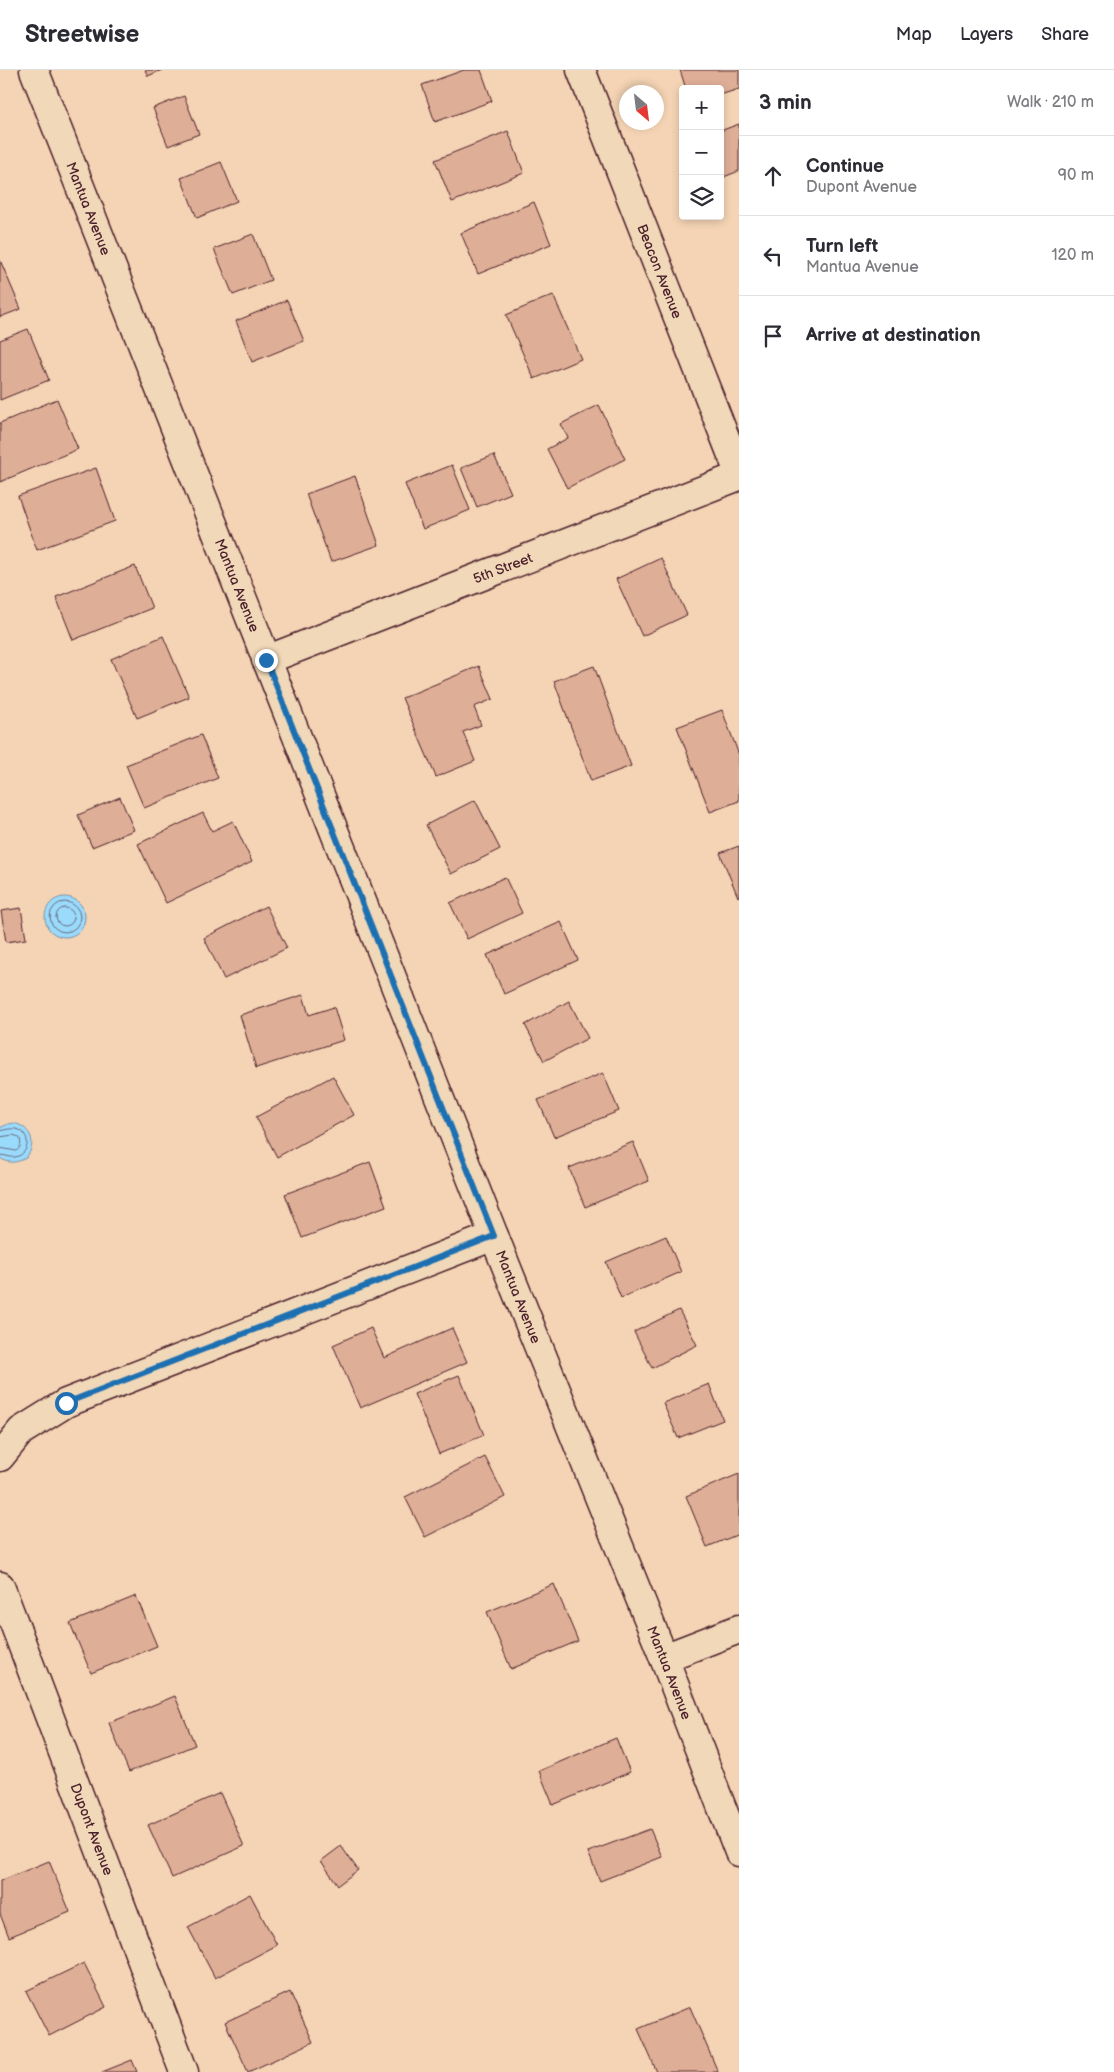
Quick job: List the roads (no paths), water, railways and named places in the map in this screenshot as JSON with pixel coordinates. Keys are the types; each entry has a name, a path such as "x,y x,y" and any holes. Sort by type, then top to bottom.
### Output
{"street":[{"name":"Mantua Avenue","path":"34,70 494,1236 664,1658 739,1852"},
{"name":"Beacon Avenue","path":"581,70 739,475"},
{"name":"5th Street","path":"266,660 739,475"},
{"path":"0,1457 21,1431 66,1403 494,1236"},
{"name":"Dupont Avenue","path":"0,1586 184,2072"},
{"path":"664,1658 739,1629"}],"water":[{"path":"65,897 76,900 82,906 85,917 82,928 76,934 65,937 54,934 48,928 45,917 48,906 54,900"},
{"path":"14,1123 20,1125 29,1133 32,1142 26,1158 10,1162 0,1158 0,1128"}]}
